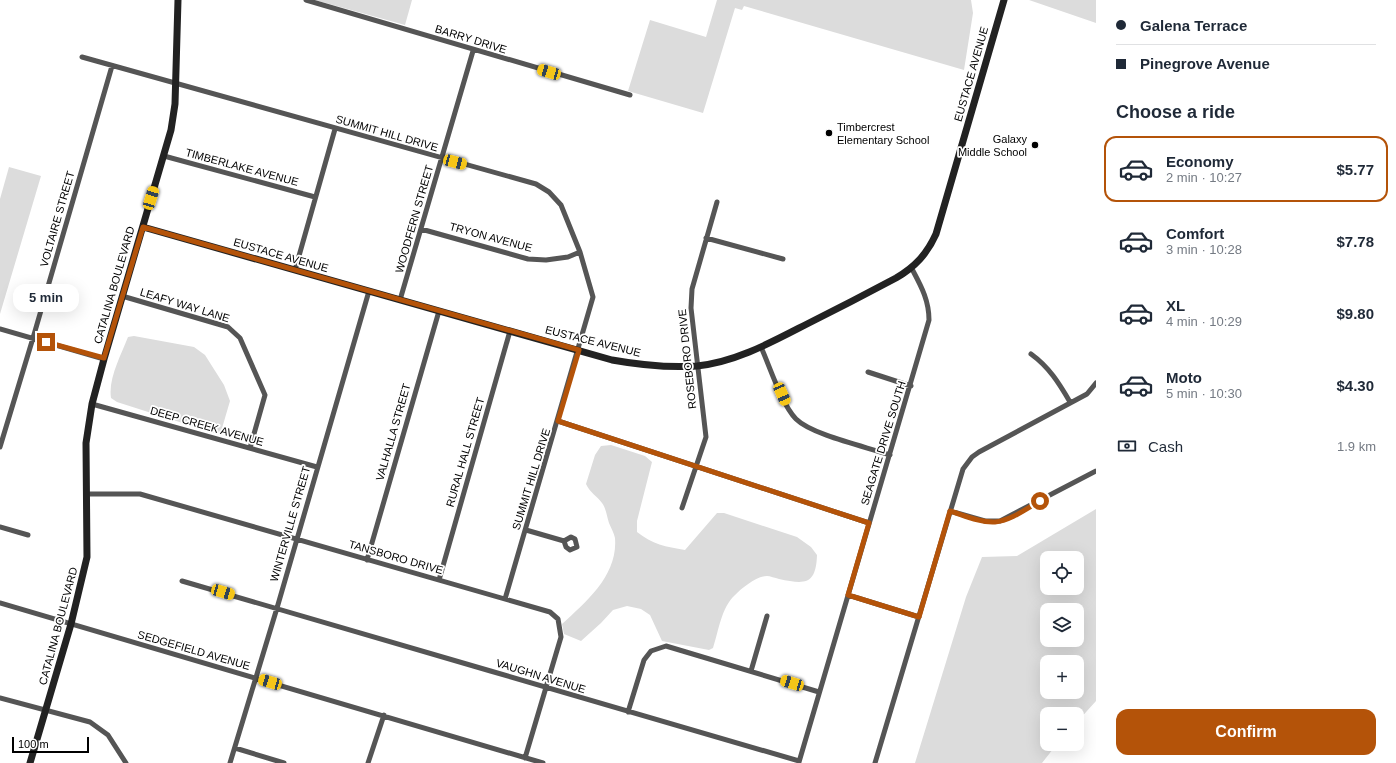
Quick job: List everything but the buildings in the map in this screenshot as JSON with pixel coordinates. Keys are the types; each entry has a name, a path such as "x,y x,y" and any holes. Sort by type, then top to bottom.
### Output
{"street":[{"name":"CATALINA BOULEVARD","path":"30,763 71,624 87,557 86,443 92,404 122,296 164,156 174,110 178,0"},
{"name":"BARRY DRIVE","path":"306,0 401,27 473,51 630,95"},
{"name":"EUSTACE AVENUE","path":"143,227 612,360 642,365 697,366 728,360 761,348 912,269 922,258 936,234 1004,0"},
{"name":"WOODFERN STREET","path":"400,300 473,51"},
{"name":"SUMMIT HILL DRIVE","path":"82,57 442,159 536,184 549,192 561,205 580,252 592,287 593,297 579,350 505,599"},
{"name":"VOLTAIRE STREET","path":"0,447 112,66"},
{"path":"295,270 335,129"},
{"name":"TIMBERLAKE AVENUE","path":"164,156 315,197"},
{"name":"ROSEBORO DRIVE","path":"682,508 706,437 691,308 692,289 717,202"},
{"name":"TRYON AVENUE","path":"421,229 528,259 546,260 568,257 580,252"},
{"path":"706,238 783,259"},
{"name":"SEAGATE DRIVE SOUTH","path":"799,762 930,320 927,300 912,269"},
{"name":"WINTERVILLE STREET","path":"230,763 277,608 296,538 369,291"},
{"name":"LEAFY WAY LANE","path":"122,296 228,327 240,338 265,395 250,448"},
{"name":"VALHALLA STREET","path":"367,560 440,311"},
{"path":"0,329 104,358"},
{"name":"RURAL HALL STREET","path":"439,580 510,331"},
{"path":"761,348 788,408 796,419 804,425 817,431 890,455"},
{"path":"1031,354 1050,370 1070,402"},
{"path":"868,372 910,386"},
{"path":"875,763 962,472 972,456 1087,394 1096,383"},
{"name":"DEEP CREEK AVENUE","path":"92,404 317,467"},
{"path":"558,421 869,523"},
{"path":"950,511 985,522 1000,521 1096,471"},
{"name":"TANSBORO DRIVE","path":"86,494 140,494 550,612 558,619 562,637 525,758"},
{"path":"0,528 28,535"},
{"path":"526,530 564,541"},
{"name":"VAUGHN AVENUE","path":"182,581 799,762"},
{"path":"848,595 919,617"},
{"name":"SEDGEFIELD AVENUE","path":"0,603 543,763"},
{"path":"751,671 767,616"},
{"path":"628,712 644,660 651,651 666,646 819,692"},
{"path":"0,698 46,709 90,722 108,735 126,763"},
{"path":"368,763 384,715"},
{"path":"235,748 284,763"}],"shaded area":[{"path":"315,0 412,0 405,25"},
{"path":"717,0 971,0 973,13 964,70 744,6 742,10 735,8 703,113 628,91 650,20 706,37"},
{"path":"1029,0 1096,0 1096,23"},
{"path":"9,167 41,176 0,314 0,199"},
{"path":"134,336 194,347 205,355 224,385 230,401 220,435 117,402 111,398 111,383 113,375 128,337"},
{"path":"611,445 645,456 652,462 637,521 637,532 643,536 672,548 685,550 717,513 724,513 797,537 811,547 817,555 814,573 811,578 802,582 767,576 754,580 735,595 726,606 713,648 709,650 662,641 650,615 641,609 627,606 613,610 581,641 564,634 562,624 591,596 599,586 612,564 615,551 615,538 603,505 589,490 586,484 595,455 601,446"},
{"path":"1096,509 1096,701 1084,714 1084,707 1040,707 1040,751 1051,751 1042,763 915,763 966,597 982,557 1017,556"}],"place":[{"name":"Timbercrest Elementary School","path":"829,133"},
{"name":"Galaxy Middle School","path":"1035,145"}],"route":[{"path":"46,342 104,358 143,227 579,350 558,421 869,523 848,595 919,617 950,511 985,522 995,522 1005,520 1040,501"}]}
